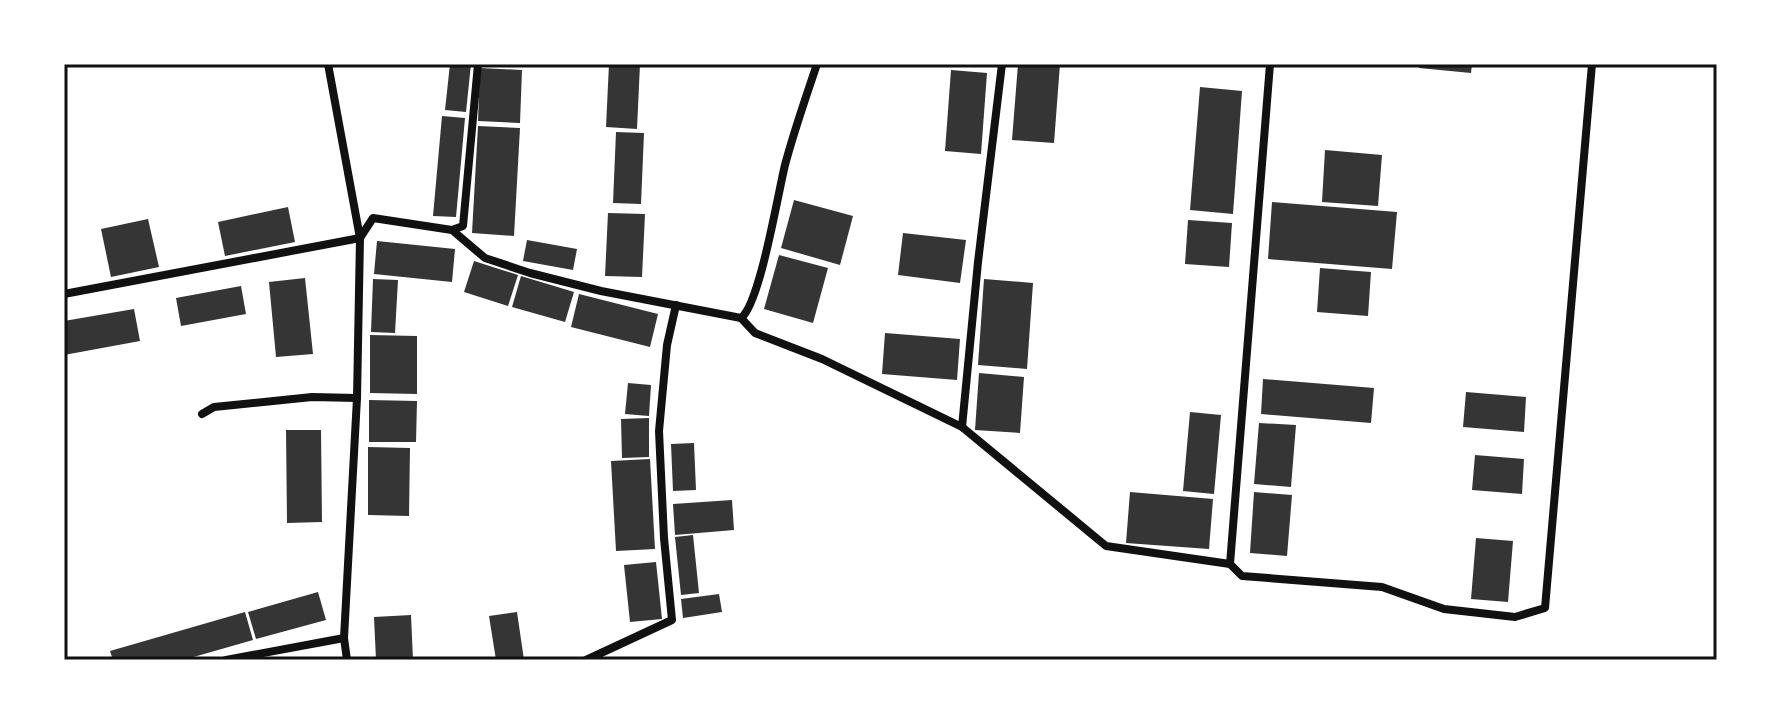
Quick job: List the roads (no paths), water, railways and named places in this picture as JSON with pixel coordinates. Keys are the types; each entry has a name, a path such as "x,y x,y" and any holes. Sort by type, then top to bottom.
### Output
{"street":[{"path":"328,64 360,238 357,398 344,638 347,660"},
{"path":"64,294 360,238 373,218 452,230 463,226 478,64"},
{"path":"741,318 747,313 762,267 786,163 817,64"},
{"path":"962,427 1002,64"},
{"path":"1230,564 1270,64"},
{"path":"452,230 485,258 530,273 601,291 741,318 755,333 822,359 962,427 1106,546 1230,564 1242,576 1382,587 1444,609 1515,617 1545,608 1592,64"},
{"path":"586,660 672,620 659,431 667,345 676,305"},
{"path":"202,414 214,407 312,397 357,398"},
{"path":"226,660 344,638"}]}
